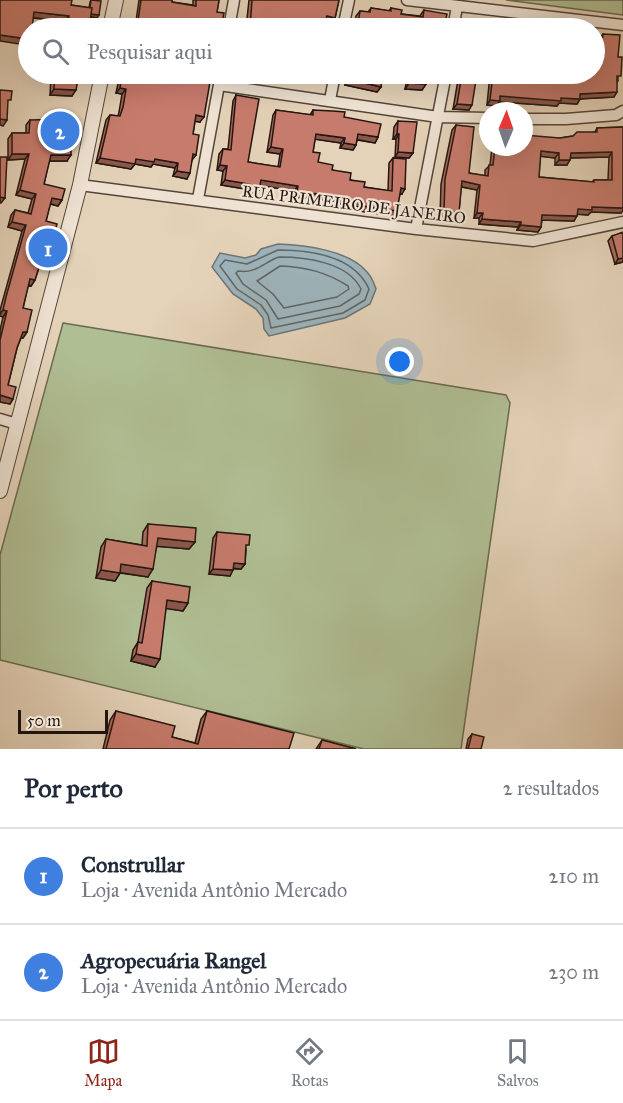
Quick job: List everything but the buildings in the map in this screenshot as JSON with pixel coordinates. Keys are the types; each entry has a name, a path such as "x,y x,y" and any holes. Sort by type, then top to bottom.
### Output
{"street":[{"path":"112,18 116,0"},
{"path":"231,18 234,0"},
{"path":"345,18 349,0"},
{"path":"407,0 558,18"},
{"path":"455,18 457,7"},
{"path":"605,23 623,25"},
{"path":"0,491 80,185 100,84"},
{"path":"330,100 333,84"},
{"path":"416,229 444,84"},
{"path":"198,199 219,85 438,117 479,118"},
{"path":"533,118 566,120 616,116 623,111"},
{"name":"RUA PRIMEIRO DE JANEIRO","path":"80,185 416,229 533,240 623,222"},
{"path":"0,419 17,424"}],"green space":[{"path":"506,0 623,0 623,15"},
{"path":"63,323 506,395 510,403 461,749 364,749 0,660 0,555"}],"water":[{"path":"278,244 326,250 349,258 370,276 373,282 376,289 370,304 345,318 269,336 264,329 263,318 256,309 233,294 212,267 220,253 245,258 256,255 261,249"}],"place":[{"name":"Agropecuária Rangel","path":"60,131"},
{"name":"Construllar","path":"48,248"}]}
